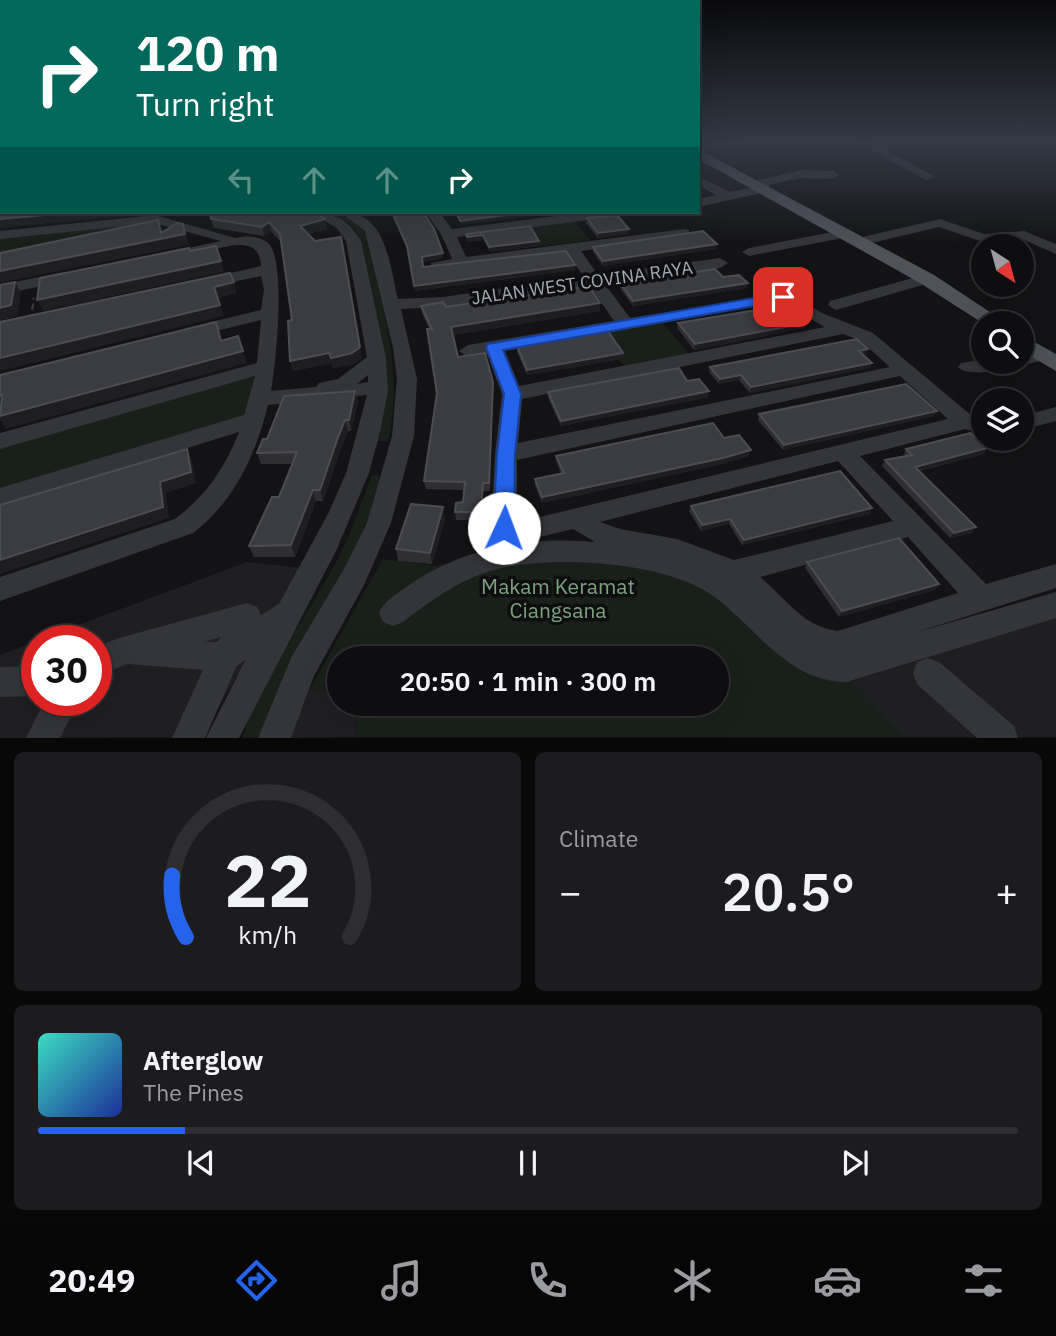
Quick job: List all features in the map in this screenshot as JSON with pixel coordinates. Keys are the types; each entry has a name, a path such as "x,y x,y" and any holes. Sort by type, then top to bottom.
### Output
{"main road":[{"path":"741,176 926,279 977,311"}],"street":[{"path":"700,203 729,197 791,176"},
{"path":"700,181 729,197"},
{"path":"222,737 240,698 325,550 361,466 378,387 377,358 352,235 344,224 321,214"},
{"path":"274,737 302,668 354,577 379,523 403,436 407,379 393,309 372,229 350,214"},
{"path":"433,214 448,234 461,263"},
{"path":"448,234 603,214"},
{"path":"620,214 642,238"},
{"path":"0,235 155,219 168,225 228,238 229,244"},
{"path":"749,252 940,223 983,238 1024,235 1056,250"},
{"path":"78,242 168,225"},
{"path":"430,267 684,233"},
{"path":"0,589 195,520 204,514 235,466 257,409 265,368 270,290 268,253 262,245 247,240 177,254"},
{"path":"571,248 625,324"},
{"name":"JALAN WEST COVINA RAYA","path":"393,309 434,308 443,302 720,263"},
{"path":"0,290 87,273"},
{"path":"836,305 926,279"},
{"path":"190,286 270,290"},
{"path":"175,337 270,290"},
{"path":"468,351 783,297 816,317 867,337 971,422"},
{"path":"512,394 848,328"},
{"path":"494,347 512,394 506,454 504,528 527,530 844,452 971,425"},
{"path":"0,498 257,409 344,384 377,358"},
{"path":"0,441 265,368"},
{"path":"506,454 906,369"},
{"path":"305,394 338,394 378,387"},
{"path":"1034,420 1056,414"},
{"path":"844,452 981,598"},
{"path":"361,466 395,467"},
{"path":"578,517 589,528 601,533 668,548 734,572 806,638 822,645 838,645 1056,576"},
{"path":"734,572 912,526"},
{"path":"393,613 417,593 459,569 497,558 565,548 690,570 724,589 800,652 823,666 846,667 1056,605"},
{"path":"112,657 225,657 292,610"},
{"path":"112,656 247,616 188,737"},
{"path":"928,673 1002,737"},
{"path":"0,682 21,681"},
{"path":"42,737 54,716"}],"path":[{"path":"31,321 35,283"}],"shaded area":[{"path":"247,562 303,568 218,708 206,737 0,738 0,655 21,647 21,716 112,716 112,625 78,625"},
{"path":"1056,617 1056,737 903,737 849,682"},
{"path":"310,689 327,691 327,716 354,716 356,737 289,738"}],"green space":[{"path":"329,214 339,214 354,220 363,229 369,244 392,358 393,400 388,441 377,441 378,321 358,233 348,223"},
{"path":"573,219 590,240 538,247 524,225"},
{"path":"140,220 155,223 0,255 0,237"},
{"path":"661,321 690,355 625,368 601,331"},
{"path":"246,376 258,379 249,414 0,489 0,447"},
{"path":"377,474 380,477 368,527 259,737 242,738 261,691 337,561 372,476"},
{"name":"Makam Keramat Ciangsana","path":"551,539 642,546 830,659 903,737 356,737 354,716 729,716 729,646 334,646 383,559 437,566"},
{"name":"Makam Keramat Ciangsana","path":"327,659 327,691 310,689"}],"building":[{"path":"0,214 56,214 0,219"},
{"path":"210,214 318,214 325,219 300,226 315,241 341,237 360,347 352,353 331,358 329,353 290,361 288,321 292,320 280,234 269,222 262,227 211,219"},
{"path":"393,214 424,214 434,229 443,253 422,257 423,267 566,251 575,265 414,286 407,246"},
{"path":"457,214 514,214 460,221"},
{"path":"617,215 629,229 598,233 587,218"},
{"path":"158,220 161,233 177,223 183,224 185,234 0,271 0,253"},
{"path":"530,226 539,241 489,247 483,235 467,237 466,234"},
{"path":"703,231 717,244 603,261 593,247"},
{"path":"216,246 221,261 37,300 40,278 189,248 190,251"},
{"path":"715,269 723,277 739,275 748,283 633,301 620,283"},
{"path":"230,273 234,282 214,287 220,305 0,358 0,322"},
{"path":"15,282 11,305 0,308 0,285"},
{"path":"589,286 600,303 451,327 458,357 485,353 493,382 489,483 483,483 481,512 455,512 456,503 463,502 465,482 424,481 437,393 427,329 432,329 421,306 443,302 446,307"},
{"path":"787,305 807,323 695,344 678,323"},
{"path":"216,322 221,341 238,336 243,351 0,416 0,375"},
{"path":"608,331 623,353 527,370 517,346"},
{"path":"857,339 868,349 859,351 872,363 751,387 741,375 720,379 710,367"},
{"path":"679,368 687,381 699,379 709,391 561,421 548,392"},
{"path":"906,384 937,411 784,445 759,414"},
{"path":"355,391 349,420 345,420 320,490 313,490 291,545 249,546 272,497 279,497 297,452 257,453 263,439 267,439 284,396"},
{"path":"713,423 724,438 739,435 751,450 542,497 535,479 564,473 556,456"},
{"path":"971,434 971,451 976,451 915,467 976,527 954,533 885,460 912,455 906,449"},
{"path":"187,449 191,472 160,482 163,507 0,560 0,505"},
{"path":"840,471 872,508 744,540 730,519 702,525 691,506"},
{"path":"411,504 443,507 430,553 396,549"},
{"path":"899,538 939,584 842,611 807,562"}],"route":[{"path":"504,528 506,454 512,394 494,347 783,297"}]}
